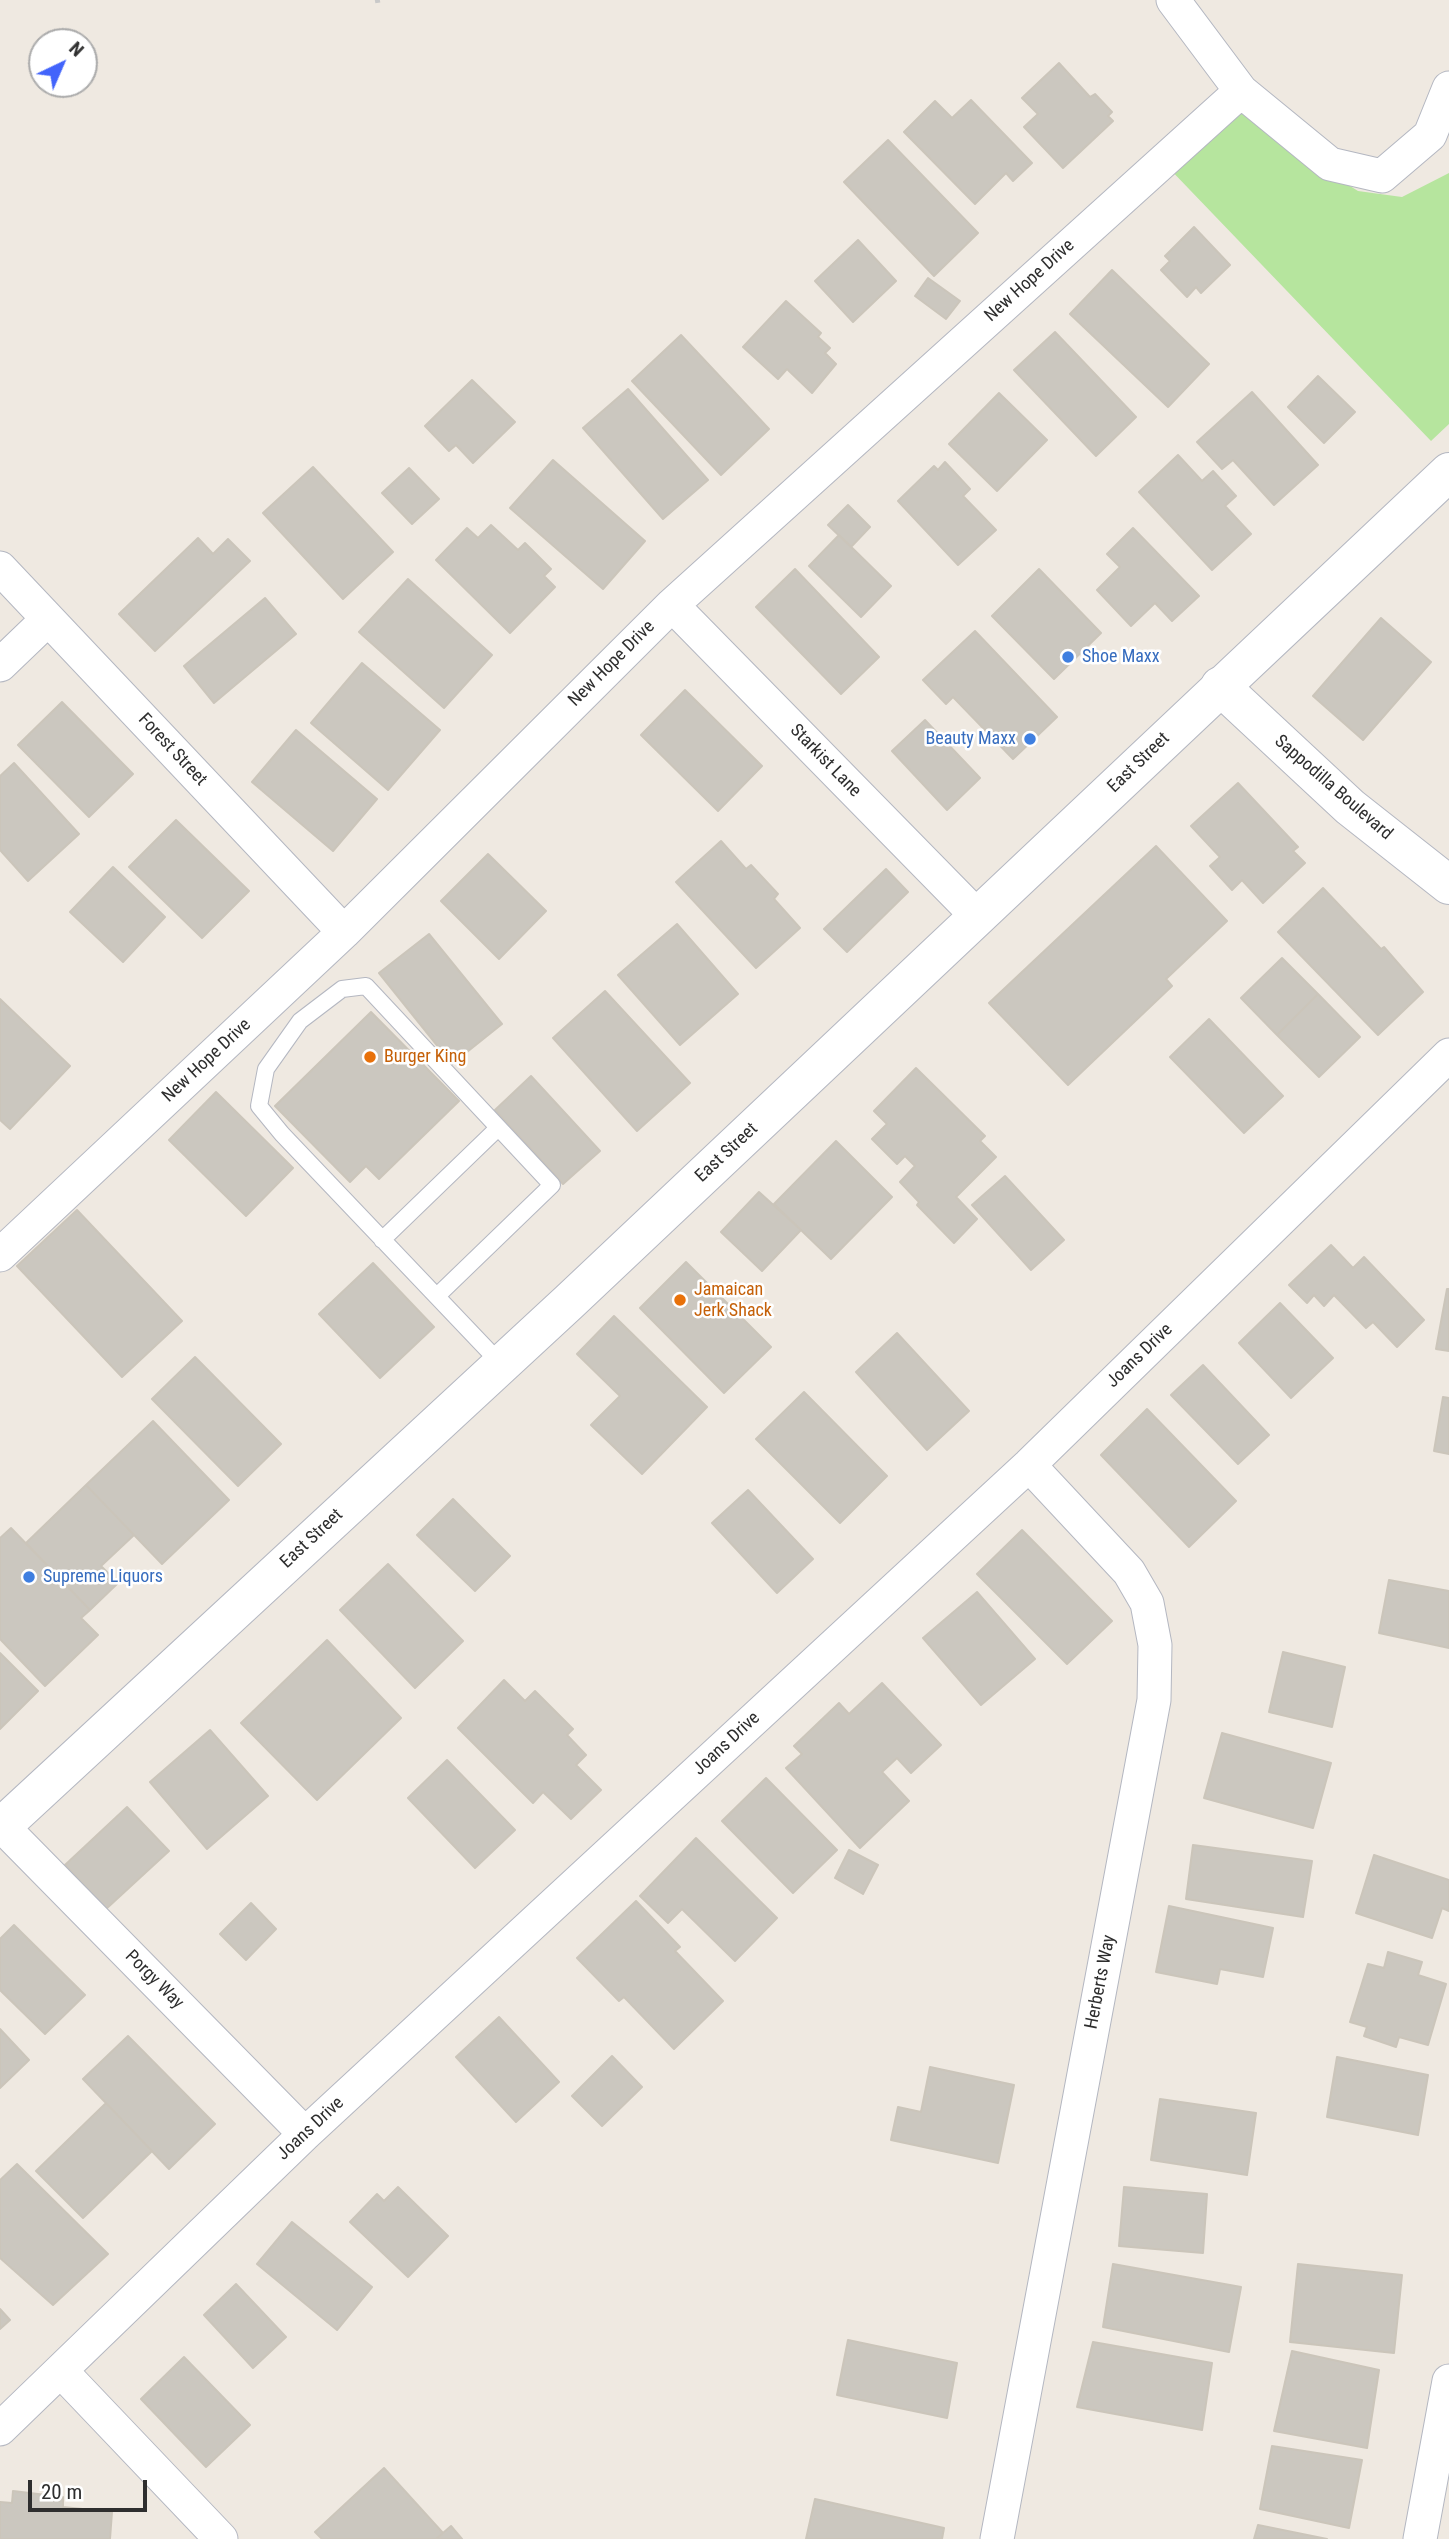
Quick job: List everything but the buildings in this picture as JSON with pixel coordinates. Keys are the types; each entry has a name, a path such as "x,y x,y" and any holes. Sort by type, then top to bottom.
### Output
{"main road":[{"name":"East Street","path":"1,1827 502,1364 1449,472"},
{"name":"Sappodilla Boulevard","path":"1220,686 1350,807 1449,885"}],"street":[{"path":"1173,0 1241,91 1330,164 1382,176 1430,135 1449,88"},
{"name":"New Hope Drive","path":"0,1255 344,932 672,605 1241,91"},
{"name":"Forest Street","path":"0,568 344,932"},
{"name":"Starkist Lane","path":"672,605 978,917"},
{"path":"0,665 48,619"},
{"name":"Joans Drive","path":"0,2429 305,2134 1028,1465 1449,1055"},
{"name":"Herberts Way","path":"996,2539 1151,1714 1154,1686 1155,1644 1147,1603 1129,1572 1028,1465"},
{"name":"Porgy Way","path":"1,1827 305,2134"},
{"path":"61,2371 221,2539"},
{"path":"1420,2539 1440,2478 1449,2381"}],"lane":[{"path":"437,1296 552,1185 366,986 342,989 300,1021 266,1069 259,1106 282,1134 502,1364"},
{"path":"382,1240 498,1128"}],"path":[{"path":"374,1 381,0"}],"green space":[{"path":"1243,109 1283,144 1358,191 1402,197 1449,173 1449,424 1431,441 1165,164"}],"place":[{"name":"Shoe Maxx","path":"1068,657"},
{"name":"Beauty Maxx","path":"1030,739"},
{"name":"Burger King","path":"370,1057"},
{"name":"Jamaican Jerk Shack","path":"680,1300"},
{"name":"Supreme Liquors","path":"29,1577"}]}
